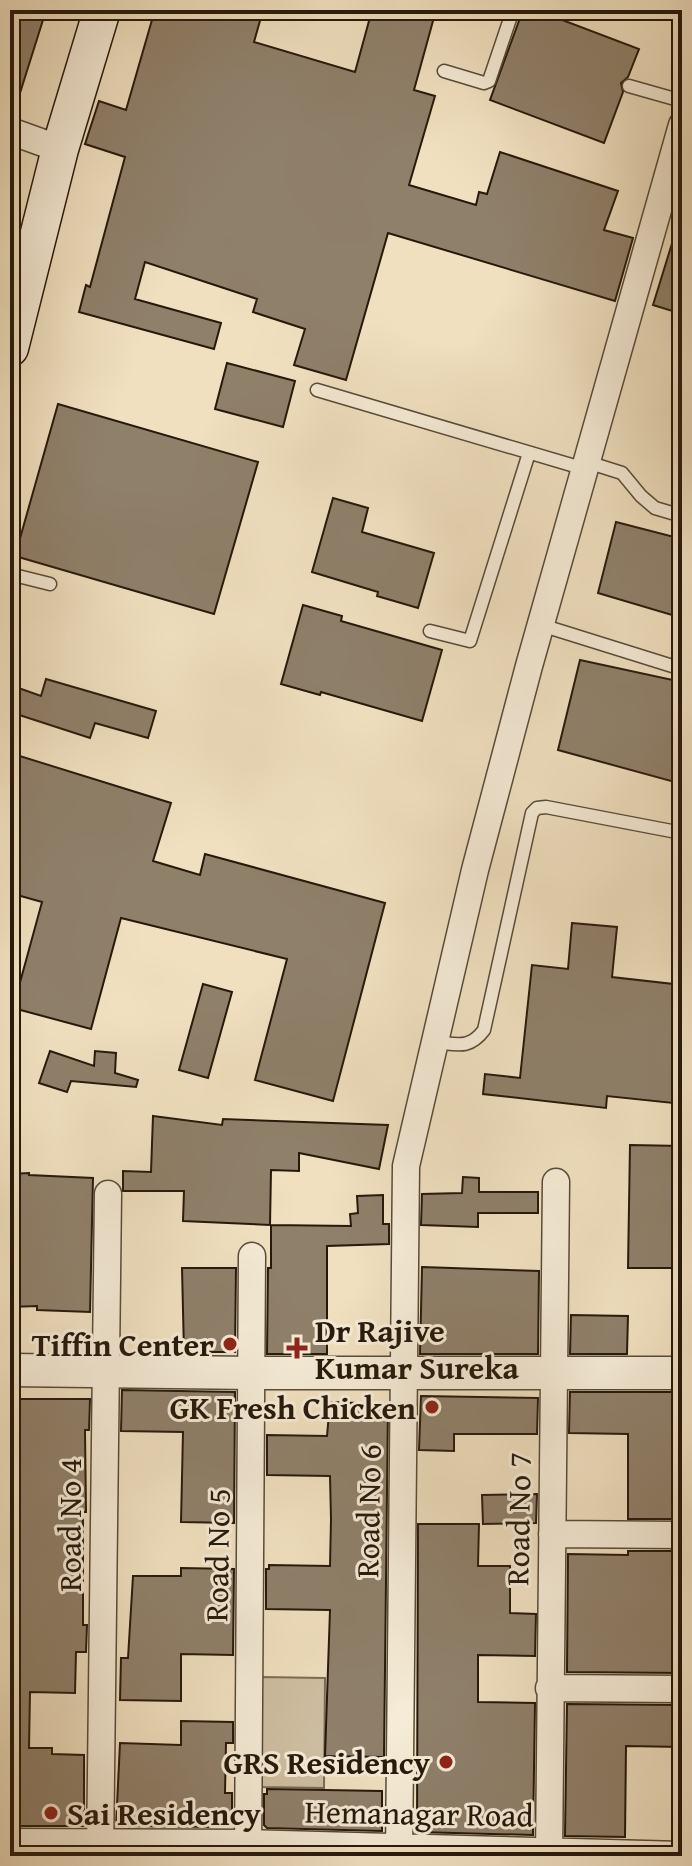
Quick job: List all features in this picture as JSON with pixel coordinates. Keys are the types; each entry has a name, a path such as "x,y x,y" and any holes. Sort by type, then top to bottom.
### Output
{"main road":[{"path":"10,348 19,292 102,10"}],"street":[{"name":"Road No 6","path":"398,1852 406,1166 475,870 586,466 676,165 682,125"},
{"path":"10,131 60,149"},
{"name":"Road No 7","path":"549,1853 556,1182"},
{"name":"Road No 4","path":"100,1849 108,1194"},
{"name":"Road No 5","path":"248,1850 252,1256"},
{"path":"10,1370 682,1373"},
{"path":"552,1534 682,1535"},
{"path":"549,1688 682,1689"},
{"name":"Hemanagar Road","path":"10,1842 100,1849 682,1855"}],"lane":[{"path":"444,71 484,83 489,81 513,10"},
{"path":"629,86 682,101"},
{"path":"317,390 529,453 622,473 655,508 682,516"},
{"path":"430,631 470,641 529,453"},
{"path":"10,574 50,584"},
{"path":"541,625 682,669"},
{"path":"435,1042 463,1045 475,1042 484,1030 532,813 537,808 546,807 682,833"}],"shaded area":[{"path":"261,1677 325,1678 324,1788 260,1787"}],"building":[{"path":"10,10 43,20 14,112 10,111"},
{"path":"171,10 263,10 254,42 355,72 372,10 436,10 414,90 435,96 409,185 476,205 479,192 487,194 500,152 618,191 604,230 633,238 615,301 388,233 346,380 294,365 305,329 253,312 257,299 145,262 135,299 221,323 214,349 79,312 86,285 90,287 125,157 85,144 99,101 126,110 154,13 170,17"},
{"path":"523,10 536,10 639,49 628,77 621,83 623,92 604,143 490,100"},
{"path":"678,224 682,224 682,314 653,305"},
{"path":"227,363 295,381 283,427 215,409"},
{"path":"58,404 258,462 214,614 15,556"},
{"path":"333,498 368,508 362,532 434,553 418,608 312,572"},
{"path":"616,522 682,539 682,618 598,593"},
{"path":"303,605 342,616 341,621 442,650 422,721 321,692 320,695 281,684"},
{"path":"580,660 682,682 682,784 558,750"},
{"path":"46,679 156,711 148,738 95,723 90,738 10,712 10,685 41,696"},
{"path":"10,753 171,803 153,861 200,875 205,854 385,903 333,1101 255,1080 287,959 121,918 91,1029 13,1008 42,902 10,893"},
{"path":"572,923 617,927 612,977 682,985 673,1103 607,1096 606,1108 483,1094 485,1074 520,1078 532,965 568,969"},
{"path":"203,984 232,992 208,1078 179,1070"},
{"path":"50,1051 94,1066 95,1051 116,1053 115,1073 138,1080 136,1087 71,1081 67,1092 39,1083"},
{"path":"153,1116 222,1125 223,1119 388,1125 379,1169 299,1153 299,1171 271,1170 270,1225 183,1221 184,1191 123,1191 123,1171 151,1172"},
{"path":"630,1145 682,1146 682,1268 628,1268"},
{"path":"10,1174 93,1178 90,1312 37,1310 37,1306 10,1307"},
{"path":"463,1177 479,1178 479,1192 538,1192 538,1213 478,1213 478,1227 421,1225 422,1194 462,1193"},
{"path":"383,1195 383,1224 389,1224 389,1244 327,1246 327,1354 267,1354 271,1225 351,1226 350,1214 358,1213 357,1196"},
{"path":"422,1267 539,1271 538,1354 420,1354"},
{"path":"182,1268 236,1268 235,1352 184,1352"},
{"path":"571,1315 628,1316 627,1354 570,1354"},
{"path":"122,1390 235,1392 234,1523 181,1522 183,1432 121,1431"},
{"path":"570,1392 682,1392 682,1519 628,1519 628,1434 569,1433"},
{"path":"421,1396 538,1398 537,1434 454,1434 454,1451 419,1450"},
{"path":"10,1399 90,1399 89,1430 85,1430 86,1512 83,1512 83,1625 87,1625 86,1652 76,1652 75,1693 30,1692 29,1748 52,1748 52,1754 84,1755 84,1826 10,1826"},
{"path":"330,1402 388,1404 384,1757 325,1756 330,1610 266,1609 266,1569 269,1565 330,1566 331,1519 330,1476 267,1475 267,1435 327,1436"},
{"path":"537,1494 536,1523 483,1524 482,1495"},
{"path":"418,1524 479,1524 478,1566 510,1566 510,1613 536,1614 535,1656 478,1655 478,1702 535,1703 533,1835 417,1832"},
{"path":"628,1551 682,1551 682,1673 567,1672 568,1554 628,1555"},
{"path":"181,1568 234,1569 233,1655 181,1654 181,1701 120,1700 121,1658 128,1658 133,1576 181,1576"},
{"path":"567,1704 682,1705 682,1747 626,1746 625,1837 565,1836"},
{"path":"181,1721 233,1722 233,1743 226,1743 225,1793 232,1793 232,1824 219,1824 219,1827 116,1826 120,1743 181,1745"},
{"path":"267,1789 382,1791 382,1831 267,1828 264,1825 264,1794 267,1794"}],"place":[{"name":"Tiffin Center","path":"230,1344"},
{"name":"Dr Rajive Kumar Sureka","path":"297,1348"},
{"name":"GK Fresh Chicken","path":"432,1407"},
{"name":"GRS Residency","path":"446,1762"},
{"name":"Sai Residency","path":"51,1813"}]}
